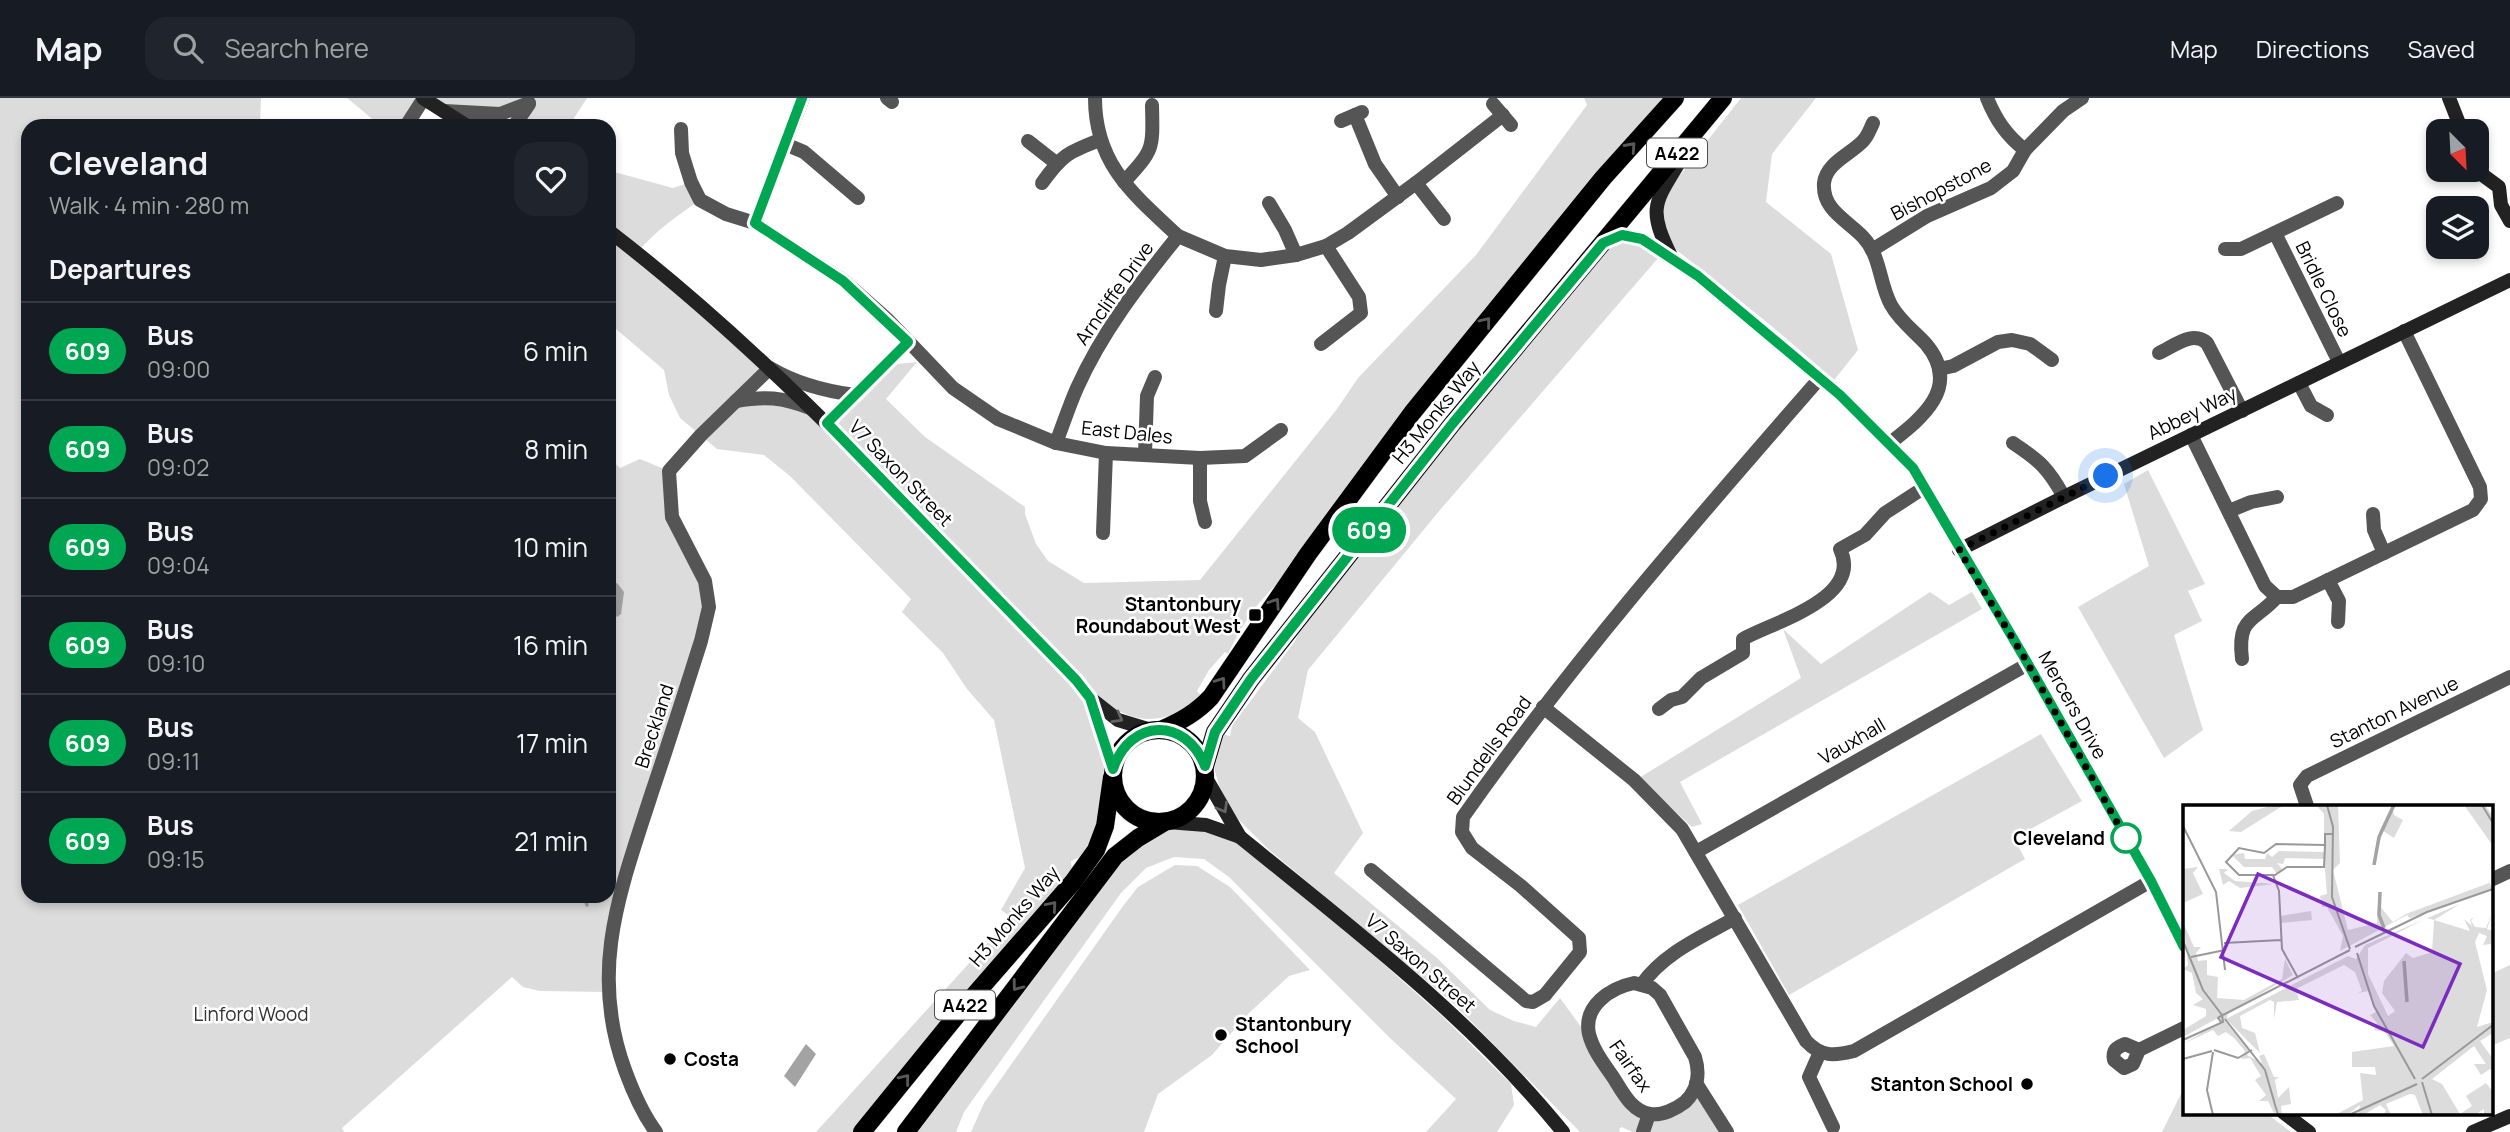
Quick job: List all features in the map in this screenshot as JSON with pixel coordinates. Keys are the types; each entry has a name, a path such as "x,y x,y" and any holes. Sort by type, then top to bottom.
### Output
{"main road":[{"name":"H3 Monks Way","path":"1156,730 1187,718 1205,703 1308,554 1412,413 1603,178 1675,98"},
{"name":"H3 Monks Way","path":"1205,772 1215,732 1251,679 1453,423 1723,98"},
{"path":"1156,730 1176,733 1189,740 1199,752 1205,772"},
{"name":"A422","path":"1113,773 1117,755 1126,744 1137,735 1156,730"},
{"name":"A422","path":"906,1132 1110,863 1138,838 1165,822 1182,817 1194,807 1202,793 1205,772"},
{"name":"H3 Monks Way","path":"862,1132 957,1015 1073,882 1096,849 1105,826 1113,773"},
{"path":"1113,773 1116,795 1128,811 1144,820 1165,822"}],"street":[{"path":"410,119 423,98 456,119"},
{"path":"755,223 803,98"},
{"name":"Arncliffe Drive","path":"1056,443 1092,359 1128,300 1178,236 1111,165 1100,140 1095,98"},
{"path":"1987,98 1995,118 2009,137 2025,150"},
{"name":"Bishopstone","path":"1872,250 1927,216 1991,188 2012,171 2025,150 2063,111 2082,98"},
{"path":"2449,98 2457,119"},
{"path":"444,111 500,114 531,101"},
{"path":"519,119 531,101"},
{"path":"1125,182 1146,158 1153,144 1152,105"},
{"path":"1340,121 1358,114 1375,164 1398,197"},
{"path":"1178,236 1225,256 1261,260 1326,246 1398,197 1502,115"},
{"path":"1873,123 1866,139 1833,165 1824,182 1827,200 1834,212 1863,237 1872,250 1880,267 1885,295 1898,317 1928,348 1939,369 1937,394 1931,408 1890,443"},
{"path":"1674,261 1659,231 1655,214 1660,195 1701,124"},
{"name":"East Dales","path":"681,129 682,153 691,182 701,200 726,214 755,223 843,281 953,388 998,419 1056,443 1106,453 1200,458 1245,456 1281,430"},
{"path":"1042,183 1056,163 1069,151 1100,140"},
{"path":"1028,141 1056,163"},
{"path":"785,144 804,152 858,198"},
{"path":"1416,183 1444,219"},
{"path":"2505,184 2501,205 2510,221"},
{"name":"Bridle Close","path":"2225,248 2241,249 2337,202"},
{"path":"1269,203 1286,230 1296,254"},
{"name":"Bridle Close","path":"2275,233 2339,362"},
{"name":"Mercers Drive","path":"1603,243 1622,235 1642,239 1698,276 1820,378 1913,468 2028,664 2151,881 2183,943"},
{"name":"V7 Saxon Street","path":"616,237 691,298 827,423 1087,693 1118,720 1156,730"},
{"path":"1321,344 1361,313 1359,297 1326,246"},
{"path":"1216,311 1225,256"},
{"name":"Abbey Way","path":"1959,550 2510,280"},
{"path":"2191,435 2265,586 2277,597 2293,597 2473,510 2481,499 2480,487 2404,331"},
{"path":"2160,353 2192,337 2201,337 2207,342 2242,411"},
{"path":"1939,369 1953,366 1998,342 2012,340 2030,345 2052,360"},
{"path":"827,423 908,342"},
{"path":"770,368 788,379 808,386 855,395"},
{"name":"Breckland","path":"656,1132 634,1094 619,1052 610,1014 607,977 618,899 701,641 709,607 705,581 672,517 669,471 770,368"},
{"path":"1145,454 1147,397 1155,377"},
{"name":"Blundells Road","path":"1370,870 1526,1001 1534,1002 1545,995 1580,952 1579,938 1521,886 1472,848 1462,832 1462,817 1543,707 1744,465 1820,378"},
{"path":"2299,383 2311,406 2326,415"},
{"path":"736,401 772,397 811,408"},
{"path":"2013,443 2034,456 2049,471 2064,497"},
{"path":"1103,533 1106,453"},
{"path":"1200,458 1200,501 1205,522"},
{"path":"1659,709 1671,700 1682,697 1701,678 1743,653 1743,639 1783,621 1833,592 1843,576 1844,555 1838,544 1865,535 1885,513 1925,487"},
{"path":"2229,511 2251,502 2277,497"},
{"path":"2373,514 2374,530 2384,553"},
{"path":"2328,580 2339,601 2338,622"},
{"path":"2242,659 2242,630 2248,621 2263,612 2277,597"},
{"name":"Vauxhall","path":"1696,852 2028,664"},
{"name":"Stanton Avenue","path":"2306,805 2300,785 2307,776 2510,677"},
{"name":"V7 Saxon Street","path":"1087,693 1113,773"},
{"path":"1543,707 1634,780 1682,829 1806,1041 1820,1052 1839,1055 1854,1051 2151,881"},
{"name":"V7 Saxon Street","path":"1205,772 1240,837"},
{"name":"V7 Saxon Street","path":"1165,822 1206,825 1240,837 1449,1010 1558,1126"},
{"path":"2492,880 2510,871"},
{"path":"1727,1132 1696,1083 1699,1073 1695,1057 1660,995 1653,988 1642,985 1659,964 1673,953 1735,918"},
{"name":"Fairfax","path":"1642,985 1634,984 1610,991 1592,1011 1588,1031 1598,1053 1626,1098 1648,1114 1668,1112 1680,1105 1688,1099 1696,1083"},
{"path":"2139,1050 2183,1028"},
{"path":"1820,1052 1808,1077 1833,1127"},
{"name":"Fairfax","path":"1643,1132 1648,1114"},
{"path":"2285,1114 2309,1132"},
{"path":"2473,1132 2510,1116"}],"green space":[{"name":"Linford Wood","path":"0,98 261,98 260,119 21,119 21,903 616,903 616,464 620,468 640,459 669,471 669,493 709,607 618,899 608,992 540,991 523,987 512,977 342,1128 344,1132 0,1132"},
{"path":"347,98 587,98 574,119 518,119 528,104 488,115 424,99 411,119 370,117"},
{"path":"1584,98 1675,98 1308,554 1253,611 1228,654 1225,652 1209,670 1197,691 1201,695 1196,701 1173,714 1147,719 1127,714 1091,698 1113,769 1096,850 1071,861 1073,882 862,1132 816,1132 1011,917 1001,910 1025,868 994,720 967,689 943,653 902,612 911,599 790,476 764,455 717,449 680,418 669,395 664,370 616,329 616,173 673,188 691,182 700,200 659,231 637,253 770,368 737,400 772,397 827,423 860,402 897,364 917,362 886,399 925,437 1025,507 1036,544 1048,561 1084,583 1200,580 1337,409 1358,378 1476,255 1587,105"},
{"path":"1741,98 1816,98 1772,154 1766,202 1831,254 1858,350 1834,380 1674,248 1667,235 1663,214 1666,193"},
{"path":"1637,240 1659,257 1440,510 1308,670 1298,718 1315,732 1363,833 1334,873 1437,958 1490,1010 1536,1027 1560,998 1592,1042 1626,1098 1649,1114 1693,1092 1727,1132 1632,1132 1622,1127 1620,1132 1580,1132 1454,1004 1269,850 1235,816 1220,789 1213,764 1222,734 1230,736 1232,726 1295,641 1308,615 1453,423 1614,243"},
{"path":"2148,470 2205,584 2188,591 2202,621 2174,635 2203,730 2164,758 2078,607 2149,566 2124,484"},
{"path":"1930,592 1949,605 1972,592 1982,609 1680,782 1702,824 1692,827 1639,778 1801,678 1783,629 1821,664"},
{"path":"2041,734 2082,801 2014,838 2025,859 1789,995 1738,905"},
{"path":"1163,823 1240,837 1441,1015 1511,1084 1514,1105 1497,1132 1426,1132 1456,1099 1390,1038 1229,877 1204,859 1174,857 1146,868 1121,893 964,1112 956,1132 906,1132 1115,856"},
{"path":"1175,865 1197,866 1230,887 1310,970 1289,976 1249,1013 1212,1055 1158,1094 1144,1132 971,1132 984,1103 1123,906 1138,887"},
{"path":"2510,965 2510,1038 2492,1046 2492,974"},
{"path":"2183,1090 2183,1114 2267,1114 2291,1132 2162,1132"}],"shaded area":[{"path":"616,583 624,592 621,614 617,617"},
{"path":"806,1044 816,1054 795,1087 784,1076"}],"bus line":[{"name":"609","path":"802,98 755,223 843,281 888,320 908,342 827,423 1076,680 1090,698 1113,769 1117,755 1126,744 1137,735 1151,730 1176,733 1189,740 1199,752 1205,766 1215,732 1251,679 1453,423 1603,243 1622,235 1642,239 1698,276 1840,395 1913,468 2151,881 2183,945"}],"place":[{"name":"Stantonbury Roundabout West","path":"1255,615"},
{"name":"Cleveland","path":"2126,838"},
{"name":"Stantonbury School","path":"1221,1035"},
{"name":"Costa","path":"670,1059"},
{"name":"Stanton School","path":"2027,1084"}],"route":[{"path":"2106,476 1959,550 2024,657 2127,840 2126,838"}]}
